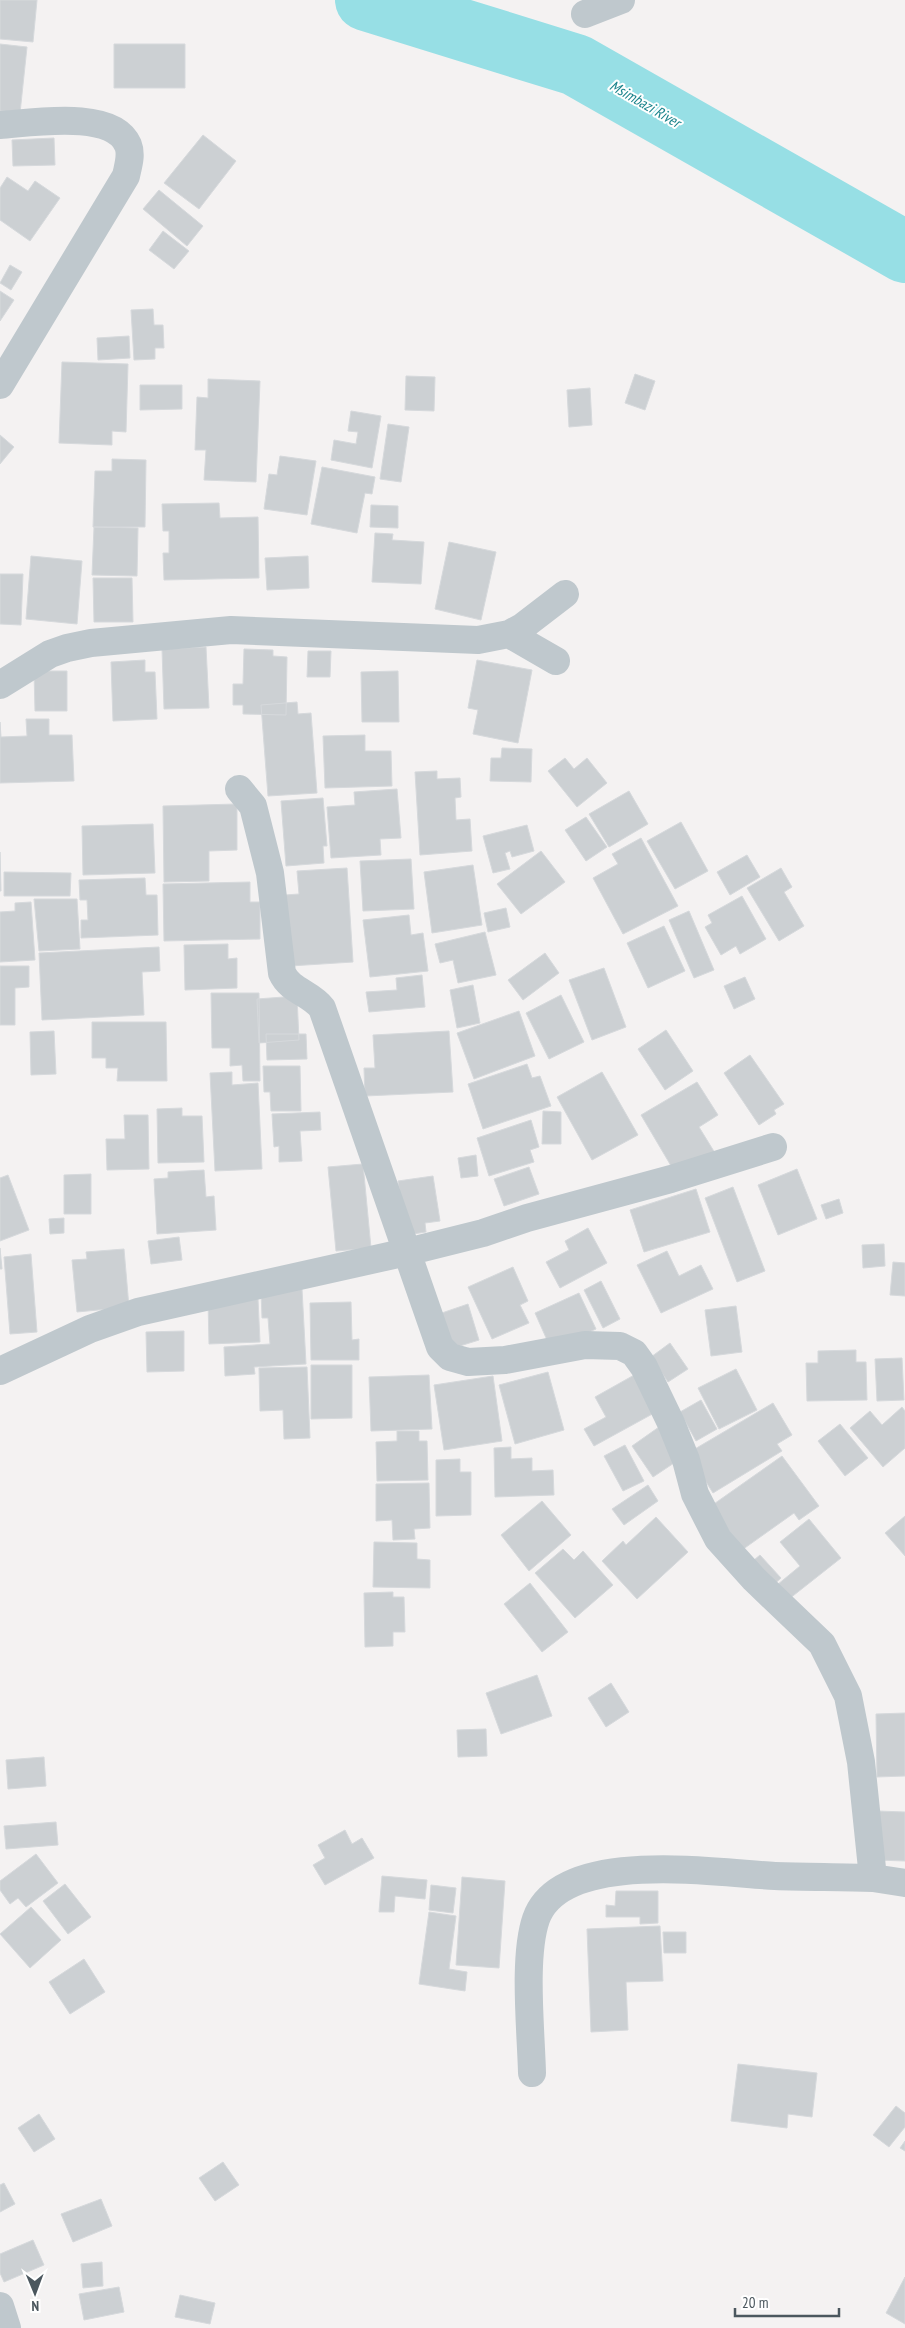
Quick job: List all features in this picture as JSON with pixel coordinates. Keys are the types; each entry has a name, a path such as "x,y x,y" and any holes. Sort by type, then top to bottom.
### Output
{"street":[{"path":"584,14 622,0"},
{"path":"0,125 64,120 90,122 109,128 122,136 129,146 130,158 126,176 0,385"},
{"path":"0,685 50,654 67,648 203,632 251,629 478,640 509,634 522,627 565,594"},
{"path":"509,634 556,661"},
{"path":"239,789 253,806 270,873 282,973 289,985 317,1001 322,1008 440,1347 450,1358 468,1362 504,1360 585,1345 620,1346 634,1353 644,1367 671,1423 686,1460 695,1494 718,1539 754,1579 822,1644 848,1696 861,1762 873,1878"},
{"path":"0,1371 90,1329 138,1312 407,1252 483,1233 527,1218 671,1179 773,1147"},
{"path":"532,2073 530,1972 532,1935 537,1917 558,1889 581,1879 632,1870 873,1878 905,1883"},
{"path":"0,2306 7,2328"}],"building":[{"path":"0,0 37,0 33,42 0,39"},
{"path":"0,44 27,47 20,113 0,111"},
{"path":"114,44 185,44 185,88 114,88"},
{"path":"203,135 236,161 199,209 164,183"},
{"path":"54,138 55,165 13,166 12,140"},
{"path":"7,177 28,191 35,181 60,198 30,241 0,220 0,188"},
{"path":"159,190 203,226 187,246 143,209"},
{"path":"163,231 189,251 174,269 149,250"},
{"path":"10,265 22,272 11,290 0,283"},
{"path":"0,291 14,300 0,321"},
{"path":"153,309 154,325 163,325 164,348 155,348 155,359 134,360 131,310"},
{"path":"129,336 130,358 98,360 97,338"},
{"path":"62,362 128,364 126,432 112,431 112,445 59,443"},
{"path":"635,374 655,381 645,410 625,403"},
{"path":"406,376 435,377 434,411 405,410"},
{"path":"208,379 260,381 256,482 204,480 206,450 195,450 197,397 208,398"},
{"path":"140,385 182,385 182,409 140,410"},
{"path":"590,388 592,425 569,427 567,390"},
{"path":"351,411 381,416 372,468 331,460 334,440 356,444 358,432 348,431"},
{"path":"388,424 409,427 401,482 380,479"},
{"path":"0,435 14,447 0,464"},
{"path":"280,456 316,461 307,515 264,509 269,474 277,475"},
{"path":"112,459 146,460 145,527 93,527 95,471 112,471"},
{"path":"322,467 375,477 372,494 365,493 357,533 311,524"},
{"path":"219,503 220,518 258,517 259,578 164,580 163,553 169,553 169,531 163,531 162,504"},
{"path":"371,505 398,506 398,528 370,527"},
{"path":"94,527 138,528 137,576 92,575"},
{"path":"375,533 393,534 392,540 424,542 421,584 372,582"},
{"path":"449,542 496,552 481,620 435,609"},
{"path":"31,556 82,561 77,624 26,619"},
{"path":"308,556 309,588 267,590 265,558"},
{"path":"0,574 23,574 21,625 0,624"},
{"path":"93,578 132,578 133,622 94,622"},
{"path":"206,647 209,708 164,709 162,649"},
{"path":"244,649 273,650 273,656 287,657 286,715 243,714 243,705 233,705 233,684 243,684"},
{"path":"308,651 331,651 330,677 307,677"},
{"path":"145,660 145,672 155,672 157,719 113,721 111,662"},
{"path":"477,660 532,670 518,743 473,734 478,710 468,708"},
{"path":"34,671 67,671 67,711 35,711"},
{"path":"398,671 399,722 362,722 361,672"},
{"path":"297,702 298,714 311,713 317,793 268,796 261,705"},
{"path":"26,719 49,719 49,735 72,735 74,781 0,783 0,722 1,737 27,736"},
{"path":"365,735 365,751 391,751 392,786 325,788 323,736"},
{"path":"502,748 532,749 531,782 490,781 491,758 501,758"},
{"path":"565,758 574,769 587,758 607,783 577,807 548,771"},
{"path":"437,771 437,779 460,778 461,797 455,798 456,820 470,819 472,851 420,855 415,772"},
{"path":"397,789 401,838 380,839 381,855 331,858 327,807 355,805 354,792"},
{"path":"629,791 648,824 609,847 589,814"},
{"path":"323,798 327,846 323,846 324,863 286,866 281,801"},
{"path":"237,804 237,850 209,851 209,881 164,882 163,806"},
{"path":"586,817 607,847 586,861 565,830"},
{"path":"681,822 708,871 675,889 647,841"},
{"path":"153,824 155,873 83,875 82,826"},
{"path":"527,825 534,851 512,857 510,851 505,853 510,869 493,873 483,836"},
{"path":"641,838 678,906 623,934 593,878 618,864 612,854"},
{"path":"541,851 565,882 521,914 497,884"},
{"path":"0,852 1,891 0,891"},
{"path":"747,855 760,877 730,895 717,872"},
{"path":"411,859 414,909 363,911 360,861"},
{"path":"473,865 482,925 432,933 424,872"},
{"path":"347,868 353,962 290,966 285,895 299,894 297,871"},
{"path":"781,868 792,887 784,892 804,926 779,941 747,888"},
{"path":"4,872 71,873 70,896 4,896"},
{"path":"145,878 146,895 157,895 158,935 81,938 81,920 88,920 87,900 80,900 79,880"},
{"path":"250,882 250,902 260,902 260,939 164,941 163,884"},
{"path":"742,896 766,939 740,954 736,946 721,955 705,927 712,923 708,915"},
{"path":"34,899 77,899 80,949 39,951"},
{"path":"31,902 35,960 0,962 0,912 15,911 15,903"},
{"path":"506,908 510,927 488,932 484,913"},
{"path":"689,911 714,970 694,978 669,920"},
{"path":"409,915 411,935 423,933 428,971 370,977 363,920"},
{"path":"664,926 685,971 648,988 627,943"},
{"path":"485,932 496,975 458,983 453,960 440,963 435,944"},
{"path":"228,944 228,959 237,958 237,988 185,990 184,945"},
{"path":"159,947 160,971 142,972 144,1015 42,1020 39,953"},
{"path":"545,953 559,973 523,1000 508,980"},
{"path":"0,966 29,966 29,987 15,988 15,1025 0,1025"},
{"path":"604,968 626,1027 592,1040 569,980"},
{"path":"422,975 425,1007 369,1012 366,992 397,990 396,978"},
{"path":"745,977 755,999 734,1009 724,986"},
{"path":"473,985 480,1023 457,1028 450,990"},
{"path":"211,993 259,993 260,1081 243,1081 242,1065 230,1066 230,1048 212,1048"},
{"path":"561,995 584,1042 549,1059 526,1013"},
{"path":"297,996 299,1040 259,1043 257,999"},
{"path":"519,1011 535,1056 474,1079 457,1033"},
{"path":"92,1022 166,1022 167,1081 117,1081 118,1068 106,1068 106,1058 92,1058"},
{"path":"666,1030 693,1071 665,1090 638,1049"},
{"path":"54,1031 56,1074 31,1075 30,1032"},
{"path":"449,1031 453,1092 365,1096 364,1068 375,1068 373,1035"},
{"path":"266,1034 306,1034 307,1059 267,1060"},
{"path":"750,1055 784,1104 774,1110 776,1114 759,1125 724,1073"},
{"path":"527,1064 532,1078 540,1076 551,1106 483,1129 468,1084"},
{"path":"263,1066 300,1066 301,1111 271,1111 270,1092 264,1092"},
{"path":"232,1072 232,1085 258,1083 262,1169 215,1171 210,1073"},
{"path":"602,1072 638,1135 592,1160 557,1097"},
{"path":"697,1082 718,1115 699,1127 715,1153 677,1176 641,1115"},
{"path":"182,1108 182,1116 202,1116 204,1162 158,1163 157,1109"},
{"path":"543,1111 561,1112 561,1144 542,1144"},
{"path":"320,1112 321,1130 300,1131 302,1161 279,1162 279,1146 274,1147 272,1114"},
{"path":"124,1115 148,1115 149,1169 107,1170 106,1139 125,1139"},
{"path":"531,1120 539,1147 530,1150 534,1162 489,1176 477,1138"},
{"path":"476,1155 478,1176 461,1178 458,1158"},
{"path":"363,1164 371,1248 336,1251 328,1167"},
{"path":"529,1167 539,1194 504,1206 494,1179"},
{"path":"797,1169 817,1219 778,1235 758,1185"},
{"path":"204,1170 206,1197 214,1196 216,1230 157,1234 154,1179 168,1178 168,1172"},
{"path":"91,1174 91,1214 64,1214 64,1175"},
{"path":"8,1175 29,1230 0,1241 0,1178"},
{"path":"433,1176 440,1221 425,1223 426,1232 406,1235 398,1181"},
{"path":"733,1187 765,1271 737,1282 705,1198"},
{"path":"696,1189 710,1232 644,1252 630,1210"},
{"path":"839,1199 843,1213 826,1219 821,1205"},
{"path":"64,1218 64,1233 50,1234 49,1219"},
{"path":"588,1228 607,1263 560,1288 546,1262 569,1250 565,1241"},
{"path":"179,1237 182,1260 151,1264 148,1241"},
{"path":"884,1244 885,1266 863,1268 862,1245"},
{"path":"0,1248 2,1269 0,1269"},
{"path":"124,1249 129,1307 77,1312 72,1260 87,1259 86,1252"},
{"path":"667,1251 679,1276 701,1265 713,1289 661,1313 637,1265"},
{"path":"31,1254 37,1332 10,1334 4,1257"},
{"path":"893,1262 905,1263 905,1296 890,1295"},
{"path":"513,1267 528,1301 520,1305 529,1323 492,1339 468,1287"},
{"path":"601,1281 620,1319 603,1328 584,1290"},
{"path":"302,1289 306,1364 254,1367 255,1374 225,1376 224,1347 270,1344 268,1318 262,1318 261,1291"},
{"path":"579,1293 596,1329 551,1349 535,1313"},
{"path":"258,1299 260,1342 209,1344 208,1300"},
{"path":"351,1302 352,1340 359,1339 359,1360 311,1360 310,1303"},
{"path":"468,1304 479,1340 447,1350 436,1315"},
{"path":"736,1306 742,1352 711,1356 705,1310"},
{"path":"184,1331 184,1371 147,1372 146,1332"},
{"path":"670,1343 688,1369 668,1382 651,1357"},
{"path":"856,1350 856,1362 866,1362 867,1400 807,1401 806,1363 818,1363 818,1351"},
{"path":"902,1358 904,1400 877,1401 875,1359"},
{"path":"311,1365 352,1365 352,1418 311,1419"},
{"path":"307,1367 310,1438 284,1439 283,1410 260,1411 259,1368"},
{"path":"736,1369 757,1410 719,1429 698,1388"},
{"path":"548,1372 564,1430 515,1444 499,1385"},
{"path":"636,1374 656,1412 594,1446 584,1429 606,1417 595,1397"},
{"path":"429,1375 432,1429 371,1431 369,1377"},
{"path":"493,1376 502,1441 444,1450 434,1385"},
{"path":"701,1400 717,1429 696,1441 680,1412"},
{"path":"773,1403 792,1435 777,1444 782,1451 713,1493 688,1453"},
{"path":"902,1407 905,1411 905,1448 883,1467 850,1428 870,1411 882,1425"},
{"path":"840,1424 868,1458 845,1476 818,1441"},
{"path":"659,1427 680,1459 653,1477 632,1446"},
{"path":"397,1431 419,1431 419,1441 427,1441 428,1480 377,1481 376,1442 397,1441"},
{"path":"625,1445 644,1481 623,1491 604,1456"},
{"path":"511,1447 511,1459 532,1458 532,1471 553,1470 554,1495 495,1497 494,1448"},
{"path":"782,1456 819,1506 799,1520 794,1513 742,1550 711,1506"},
{"path":"460,1459 460,1472 471,1472 471,1515 436,1516 436,1460"},
{"path":"429,1483 430,1528 414,1529 415,1539 393,1540 392,1520 376,1521 376,1484"},
{"path":"648,1485 658,1501 624,1525 612,1509"},
{"path":"542,1501 571,1535 529,1571 501,1535"},
{"path":"905,1516 905,1556 885,1533"},
{"path":"656,1517 688,1552 637,1599 602,1561 623,1541 626,1545"},
{"path":"809,1519 841,1558 789,1599 777,1585 800,1566 780,1542"},
{"path":"374,1542 417,1543 417,1559 430,1560 430,1588 373,1587"},
{"path":"563,1549 574,1560 583,1551 613,1585 575,1618 535,1573"},
{"path":"760,1555 781,1578 769,1589 748,1565"},
{"path":"530,1583 568,1632 542,1652 504,1604"},
{"path":"393,1592 393,1597 404,1597 405,1632 393,1632 393,1646 365,1647 364,1593"},
{"path":"537,1675 552,1716 501,1734 486,1693"},
{"path":"611,1683 629,1712 606,1727 588,1698"},
{"path":"905,1713 905,1776 877,1777 876,1714"},
{"path":"486,1729 487,1756 458,1757 457,1730"},
{"path":"44,1757 46,1786 8,1789 6,1760"},
{"path":"878,1811 905,1812 905,1861 876,1860"},
{"path":"56,1822 58,1845 6,1849 4,1826"},
{"path":"345,1830 352,1844 362,1838 374,1858 325,1885 313,1865 325,1858 318,1845"},
{"path":"36,1854 58,1883 26,1907 18,1898 10,1904 0,1890 0,1881"},
{"path":"382,1876 427,1880 425,1899 395,1896 394,1912 379,1912"},
{"path":"462,1877 505,1881 499,1968 456,1965"},
{"path":"65,1884 91,1917 68,1934 43,1901"},
{"path":"431,1885 456,1888 453,1913 429,1910"},
{"path":"616,1891 658,1891 658,1923 640,1924 640,1917 606,1917 606,1905 615,1906"},
{"path":"31,1907 61,1940 30,1968 0,1934"},
{"path":"429,1912 456,1916 449,1969 467,1972 465,1991 419,1984"},
{"path":"660,1926 663,1981 626,1982 628,2030 591,2032 587,1929"},
{"path":"663,1932 686,1932 686,1953 664,1953"},
{"path":"84,1959 105,1992 70,2014 49,1982"},
{"path":"738,2064 817,2073 812,2117 788,2114 787,2128 731,2121"},
{"path":"896,2106 905,2113 905,2127 889,2147 873,2135"},
{"path":"39,2114 55,2139 34,2152 18,2128"},
{"path":"905,2141 905,2151 900,2148"},
{"path":"223,2162 239,2185 215,2201 199,2178"},
{"path":"4,2183 15,2204 0,2212 0,2185"},
{"path":"101,2199 112,2226 73,2242 61,2214"},
{"path":"33,2240 44,2265 4,2282 0,2273 0,2254"},
{"path":"102,2262 103,2286 83,2288 81,2264"},
{"path":"905,2277 905,2324 886,2313"},
{"path":"119,2287 124,2312 84,2320 79,2294"},
{"path":"180,2295 215,2303 210,2324 175,2317"}],"waterway":[{"name":"Msimbazi River","path":"366,0 576,65 905,252"}]}
